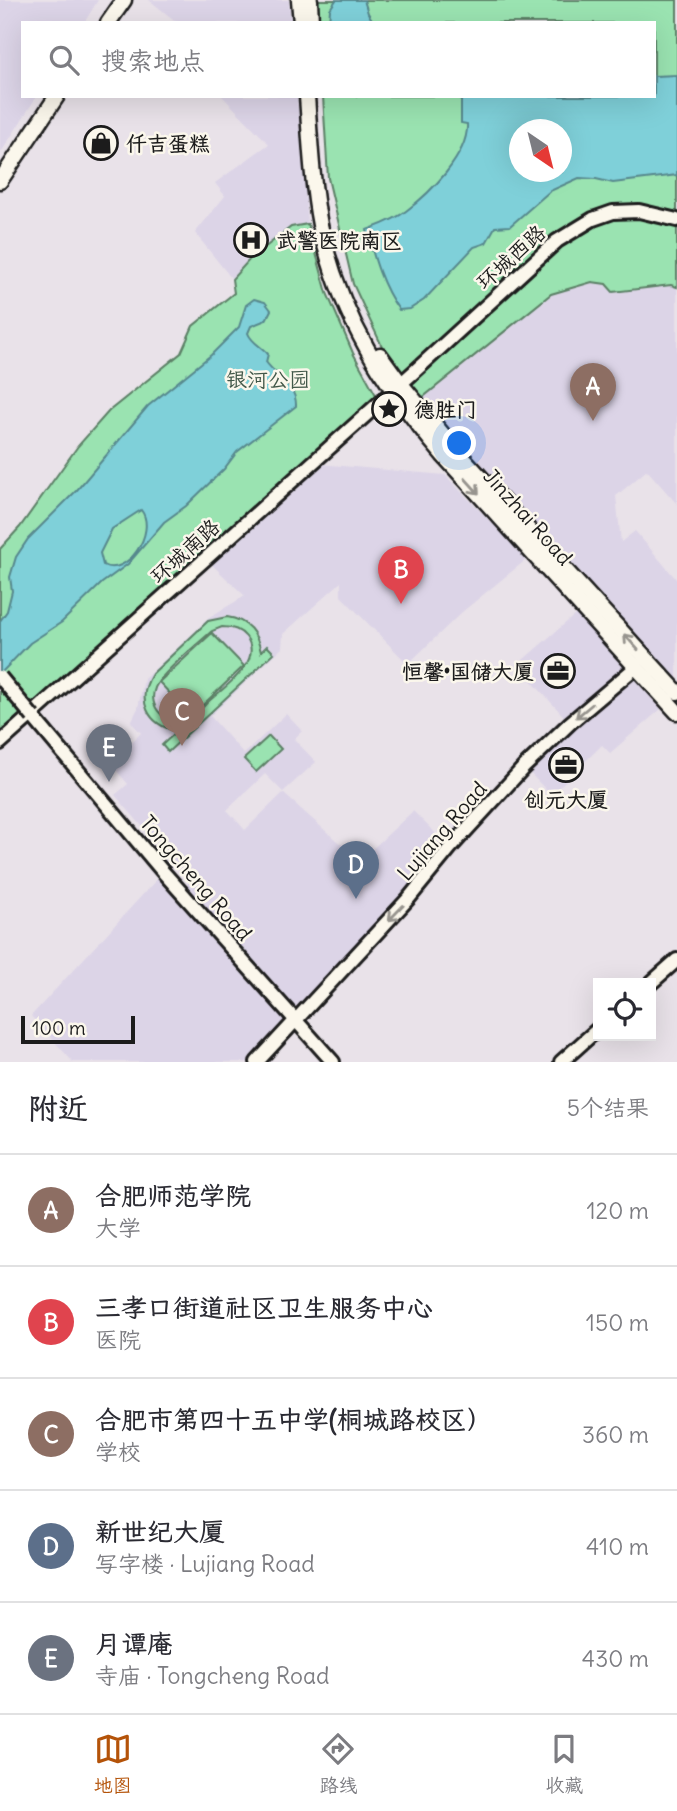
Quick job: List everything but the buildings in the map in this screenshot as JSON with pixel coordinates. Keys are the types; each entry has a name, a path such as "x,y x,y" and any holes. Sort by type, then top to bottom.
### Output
{"main road":[{"path":"98,21 113,0"},
{"path":"109,21 124,0"},
{"path":"299,0 301,21"},
{"path":"310,0 311,21"},
{"path":"0,164 46,98"},
{"path":"0,181 56,98"},
{"name":"Jinzhai Road","path":"307,98 320,223 329,257 358,332 396,387 677,692"},
{"name":"Jinzhai Road","path":"316,98 320,156 336,254 365,327 387,366 406,411 677,712"}],"street":[{"name":"环城西路","path":"396,387 547,249 578,226 613,212 639,211 677,220"},
{"name":"环城南路","path":"0,743 396,387"},
{"name":"Lujiang Road","path":"257,1062 409,898 450,848 524,767 570,723 636,667"},
{"path":"0,677 30,719"},
{"path":"0,689 30,719"},
{"name":"Tongcheng Road","path":"30,719 159,877 333,1062"},
{"path":"656,979 677,960"},
{"name":"Tongcheng Road","path":"294,1021 326,1062"},
{"path":"561,1062 593,1033"}],"shaded area":[{"path":"0,0 98,0 85,21 21,21 21,98 36,98 0,154"},
{"path":"149,0 289,0 291,21 175,21"},
{"path":"224,98 297,98 308,224 291,228 250,259 232,279 195,233 225,196 215,183 269,144"},
{"path":"592,282 677,287 677,504 647,470 616,496 621,542 635,531 677,580 677,681 422,398 551,294"},
{"path":"319,464 445,475 527,559 462,612 408,664 341,596 341,582 283,634 282,648 210,716 244,754 286,714 302,731 294,739 316,762 283,792 265,774 227,810 245,830 283,793 338,842 365,856 413,811 450,848 296,1019 181,892 190,881 115,795 128,784 110,763 141,733 131,722 138,708 144,679 211,616 245,596 208,561"},
{"path":"576,614 661,709 610,753 602,745 551,795 524,767 570,723 517,665"},
{"path":"159,877 292,1023 257,1062 73,1062 31,1016"}],"green space":[{"path":"317,0 677,0 677,287 671,285 613,292 606,284 592,282 551,294 422,398 386,355 353,284 328,178 323,98 656,98 656,21 319,21"},
{"name":"银河公园","path":"308,224 327,293 353,353 376,395 313,457 0,742 0,549 20,527 78,446 109,411 181,353 193,326 234,293 232,279 250,259 291,227"},
{"path":"227,617 241,621 254,633 261,652 267,646 274,653 168,752 162,745 177,731 158,723 147,710 147,684 152,674 208,621","holes":["222,627 238,630 246,637 250,646 246,665 191,718 178,721 165,717 154,702 153,695 158,682 212,631"]},
{"path":"212,633 244,666 191,716 159,682"},
{"path":"269,736 281,749 256,772 244,759"}],"water":[{"path":"336,0 364,0 373,21 329,21 330,9"},
{"path":"677,75 677,175 613,183 579,178 572,181 572,119 509,119 509,182 570,182 550,191 510,226 495,227 486,243 474,247 424,300 410,309 399,310 379,272 367,230 397,217 436,184 462,148 467,124 461,123 461,98 656,98 656,76"},
{"path":"254,299 265,302 271,310 266,320 251,326 248,333 268,354 266,362 290,387 296,406 237,452 224,469 186,506 164,522 128,564 102,583 62,622 30,643 0,674 0,621 7,611 12,591 10,577 16,557 28,539 77,490 148,406 211,355 239,327 246,305","holes":["141,510 145,519 143,540 130,559 121,565 103,565 100,553 112,529"]}],"place":[{"name":"仟吉蛋糕","path":"101,143"},
{"name":"武警医院南区","path":"251,240"},
{"name":"德胜门","path":"389,409"},
{"name":"合肥师范学院","path":"593,421"},
{"name":"三孝口街道社区卫生服务中心","path":"401,604"},
{"name":"恒馨•国储大厦","path":"558,671"},
{"name":"合肥市第四十五中学(桐城路校区）","path":"182,746"},
{"name":"创元大厦","path":"566,765"},
{"name":"月谭庵","path":"109,782"},
{"name":"新世纪大厦","path":"356,899"}]}
